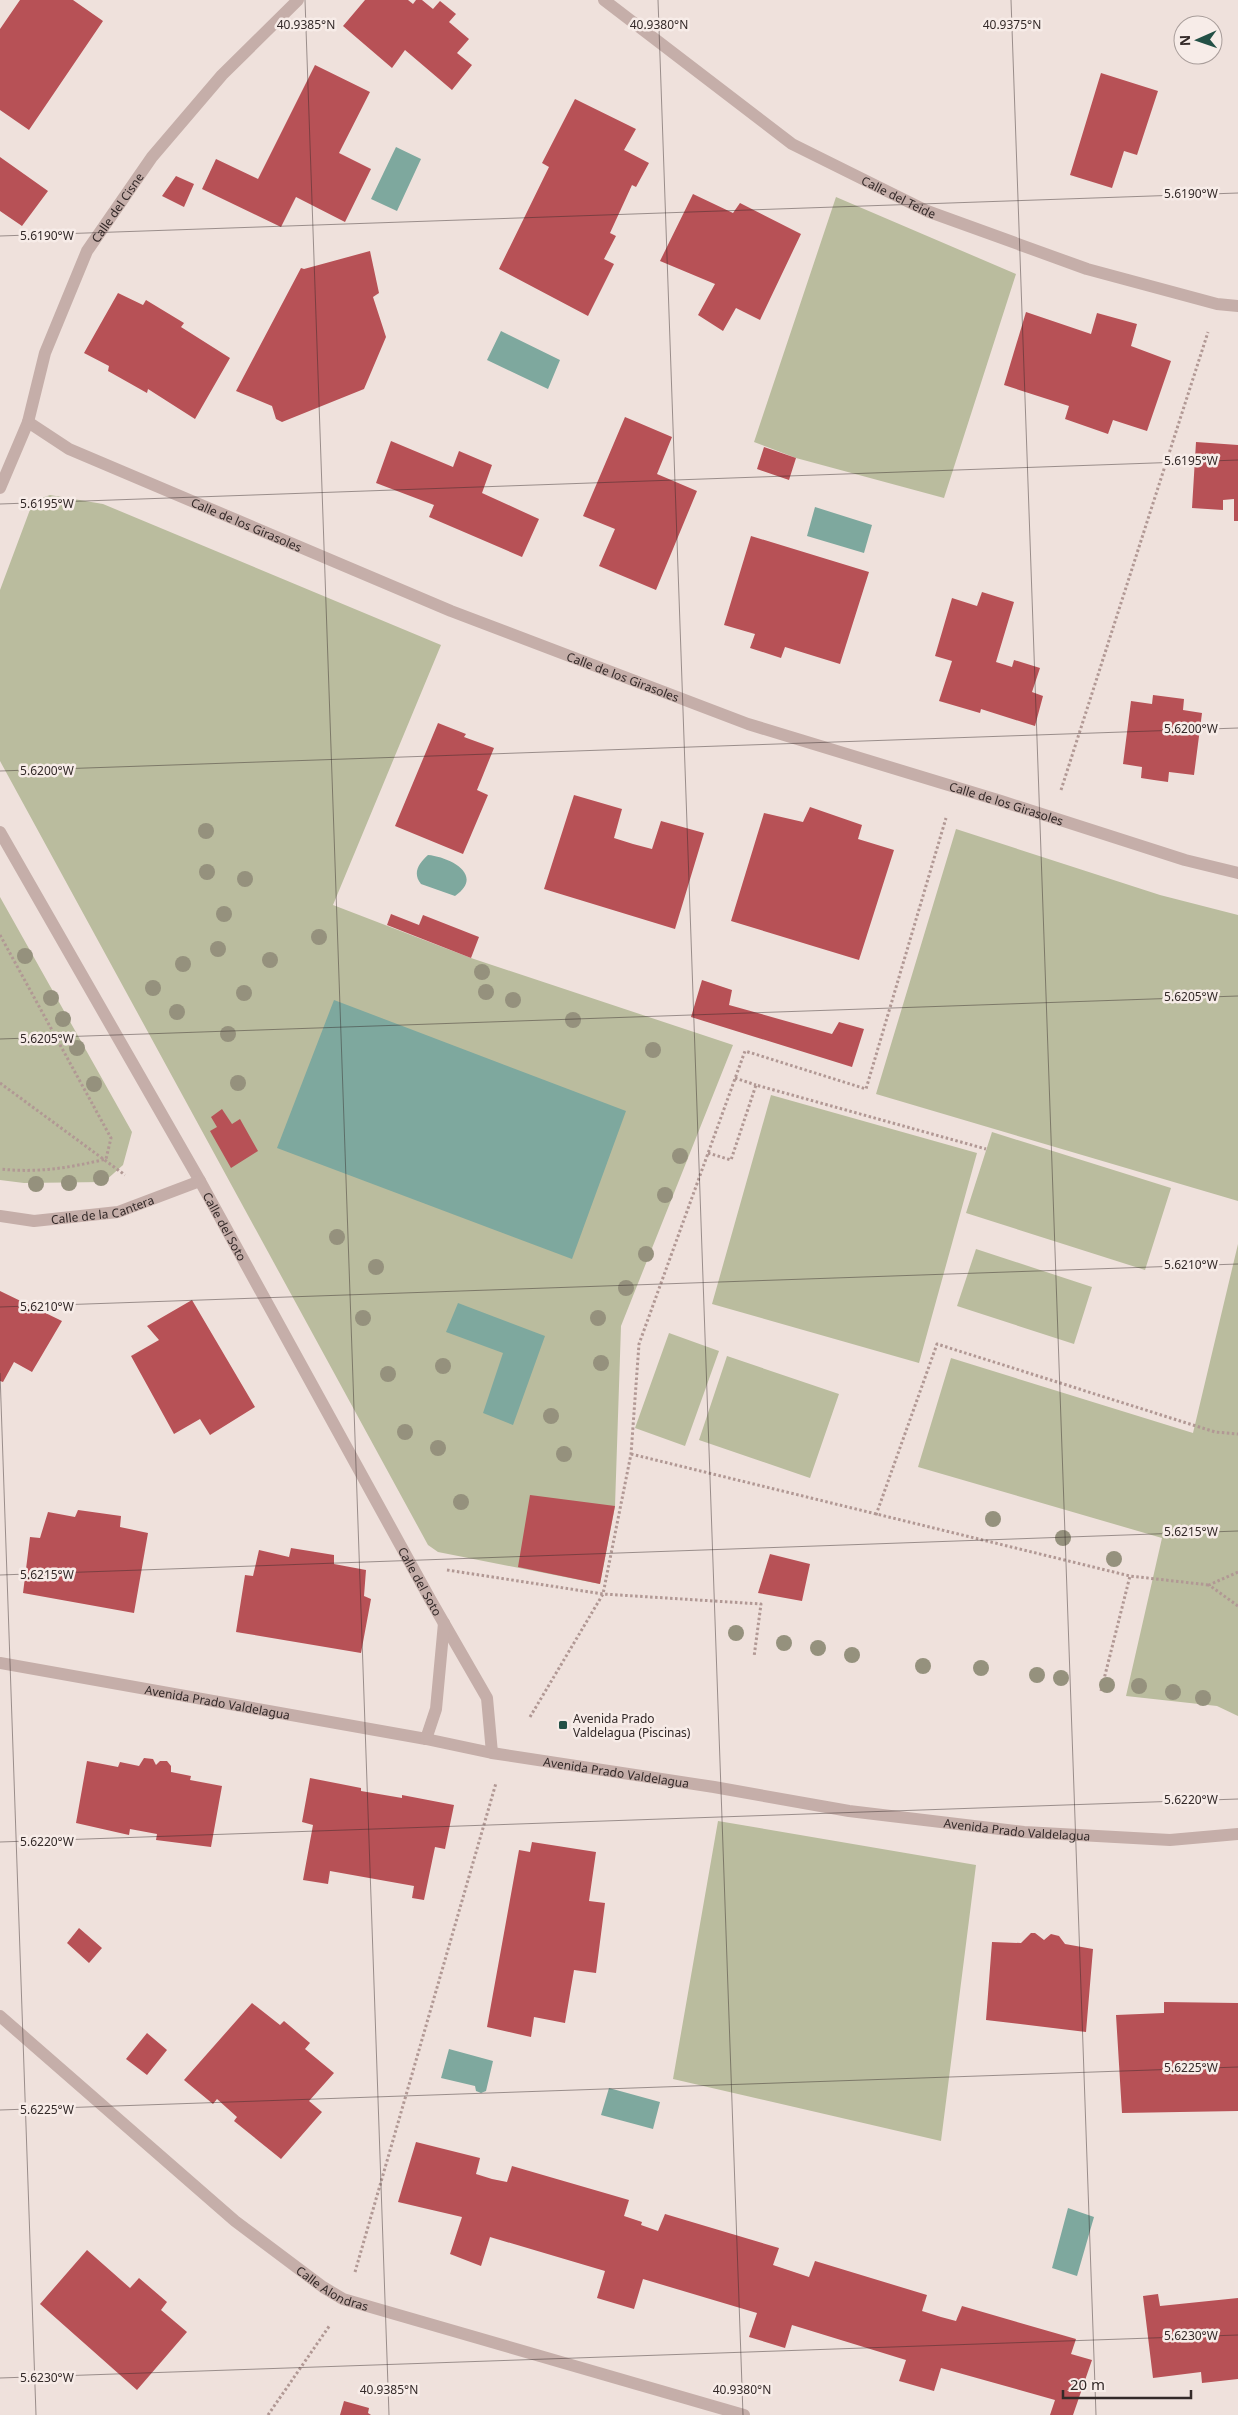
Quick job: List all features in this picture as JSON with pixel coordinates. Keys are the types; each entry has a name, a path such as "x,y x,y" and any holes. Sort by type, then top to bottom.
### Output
{"street":[{"name":"Calle del Cisne","path":"0,488 28,422 45,353 86,251 152,157 222,74 298,0"},
{"name":"Calle del Teide","path":"604,0 792,144 927,211 1087,269 1217,304 1238,306"},
{"name":"Calle de los Girasoles","path":"28,422 69,449 451,611 748,724 1001,801 1185,860 1238,873"},
{"name":"Calle del Soto","path":"0,832 200,1181 487,1698 492,1753"},
{"name":"Calle de la Cantera","path":"0,1216 34,1221 118,1212 200,1181"},
{"name":"Calle del Soto","path":"426,1739 436,1709 444,1623"},
{"name":"Avenida Prado Valdelagua","path":"0,1662 426,1739 492,1753 714,1787 849,1811 1024,1832 1170,1840 1238,1834"},
{"name":"Calle Alondras","path":"0,2016 235,2221 323,2287 343,2298 744,2415"}],"path":[{"path":"1059,795 1208,331"},
{"path":"530,1717 603,1594 631,1454 640,1344 745,1051 866,1089 946,818"},
{"path":"0,935 111,1138 106,1159"},
{"path":"735,1078 986,1149"},
{"path":"0,1083 106,1159 125,1175"},
{"path":"708,1153 731,1160 756,1085"},
{"path":"0,1169 18,1171 64,1169 106,1159"},
{"path":"876,1515 938,1344 1214,1432 1238,1434"},
{"path":"631,1454 1130,1576 1209,1586 1238,1606"},
{"path":"441,1569 603,1594 761,1604 754,1656"},
{"path":"1209,1586 1238,1572"},
{"path":"1101,1691 1130,1576"},
{"path":"352,2280 496,1781"},
{"path":"268,2415 332,2320"}],"green space":[{"path":"836,197 1016,274 944,498 796,458 754,442"},
{"path":"50,495 103,504 441,645 333,905 471,958 733,1045 621,1326 615,1506 600,1584 438,1552 428,1545 0,761 0,590 31,507 39,499"},
{"path":"956,829 1160,895 1238,915 1238,1201 876,1094"},
{"path":"0,897 132,1132 123,1165 104,1182 24,1183 0,1180"},
{"path":"771,1095 977,1153 919,1363 712,1304"},
{"path":"992,1132 1171,1188 1145,1270 966,1213"},
{"path":"1238,1244 1238,1716 1217,1706 1126,1696 1162,1538 918,1467 951,1358 1193,1433"},
{"path":"976,1249 1092,1287 1074,1344 957,1306"},
{"path":"669,1333 719,1351 685,1446 635,1428"},
{"path":"727,1356 839,1394 810,1478 699,1440"},
{"path":"718,1821 976,1865 941,2141 673,2079"}],"water":[{"path":"396,147 421,159 397,211 371,199"},
{"path":"501,331 560,360 548,389 487,360"},
{"path":"815,507 872,525 864,553 807,536"},
{"path":"428,855 437,856 454,863 465,874 467,881 455,896 421,884 418,880 418,868"},
{"path":"334,1000 626,1111 572,1259 277,1148"},
{"path":"458,1303 545,1336 513,1425 483,1413 503,1353 446,1332"},
{"path":"449,2049 493,2061 486,2091 481,2093 476,2091 475,2086 441,2078"},
{"path":"609,2088 660,2102 653,2129 601,2115"},
{"path":"1068,2208 1094,2217 1077,2276 1052,2268"}],"building":[{"path":"20,0 73,0 103,21 29,130 0,110 0,29"},
{"path":"365,0 408,0 413,4 416,0 422,0 433,9 440,1 456,14 449,22 469,39 457,53 472,65 452,90 405,50 392,68 343,26"},
{"path":"315,65 370,92 339,153 371,169 345,222 296,197 281,227 202,189 216,159 258,179"},
{"path":"1101,73 1158,91 1137,155 1124,151 1112,188 1070,175"},
{"path":"575,99 636,129 624,150 649,163 636,187 632,185 610,233 616,236 604,259 614,264 588,316 499,269 549,167 542,163"},
{"path":"0,157 48,191 22,226 0,211"},
{"path":"176,176 194,184 184,207 162,196"},
{"path":"693,194 733,213 740,203 801,234 760,320 736,308 723,331 698,315 715,284 660,261"},
{"path":"370,251 379,293 373,297 386,337 364,389 282,422 276,419 272,406 236,391 301,268 304,269"},
{"path":"118,293 143,305 146,300 184,323 181,327 230,358 195,419 148,389 147,393 108,371 109,366 84,353"},
{"path":"1026,312 1091,334 1097,313 1137,324 1131,346 1171,361 1147,431 1113,420 1108,434 1065,419 1069,406 1004,385"},
{"path":"625,417 672,437 657,474 697,491 656,590 599,566 615,529 583,516"},
{"path":"391,441 453,467 459,451 492,465 482,493 539,519 522,557 429,517 434,505 376,483"},
{"path":"1196,442 1238,445 1238,521 1234,521 1234,499 1223,500 1223,510 1192,508"},
{"path":"764,447 796,458 789,480 757,469"},
{"path":"751,536 869,572 840,664 785,647 781,658 750,648 755,634 724,625"},
{"path":"982,592 1014,602 996,662 1012,667 1014,660 1040,668 1032,692 1043,696 1035,726 981,709 980,713 939,701 952,661 935,656 952,598 977,606"},
{"path":"1153,695 1184,699 1183,710 1202,713 1194,775 1169,772 1168,782 1141,778 1142,767 1123,764 1131,701 1152,704"},
{"path":"438,723 466,734 464,737 494,748 477,790 488,795 463,854 395,826"},
{"path":"574,795 622,809 614,838 633,844 652,849 661,821 704,833 675,929 544,889"},
{"path":"810,807 862,825 858,839 894,850 859,960 731,921 764,813 803,822"},
{"path":"391,914 419,925 423,915 479,937 471,958 387,925"},
{"path":"702,980 732,990 729,1005 832,1034 839,1022 864,1029 852,1067 691,1017"},
{"path":"222,1109 232,1124 240,1119 258,1151 231,1168 210,1131 217,1127 211,1117"},
{"path":"0,1291 62,1321 32,1372 14,1362 3,1382 0,1381"},
{"path":"192,1300 255,1407 210,1435 200,1419 174,1434 131,1356 159,1340 147,1326"},
{"path":"530,1495 615,1506 600,1584 518,1567"},
{"path":"78,1510 121,1516 120,1527 148,1533 134,1613 23,1593 30,1537 40,1538 48,1512 75,1517"},
{"path":"291,1548 334,1555 334,1564 366,1570 364,1596 371,1599 361,1653 236,1632 245,1575 253,1576 259,1550 289,1557"},
{"path":"770,1554 810,1564 802,1601 758,1593"},
{"path":"144,1758 153,1759 156,1765 160,1761 167,1761 171,1766 171,1772 191,1776 190,1780 222,1786 211,1847 156,1840 157,1834 130,1829 129,1835 76,1823 87,1761 118,1767 120,1762 139,1766"},
{"path":"310,1778 361,1788 361,1791 402,1798 402,1795 454,1805 445,1849 435,1847 424,1900 412,1898 414,1886 330,1871 328,1884 303,1880 313,1825 302,1822"},
{"path":"532,1842 596,1852 589,1901 605,1903 596,1973 574,1970 565,2023 534,2017 531,2037 487,2027 519,1850 530,1852"},
{"path":"79,1928 102,1948 89,1963 67,1943"},
{"path":"1031,1933 1035,1933 1044,1940 1051,1934 1059,1936 1065,1944 1093,1949 1086,2032 986,2020 992,1942 1021,1943"},
{"path":"1164,2002 1238,2003 1238,2111 1122,2113 1116,2015 1164,2013"},
{"path":"252,2003 280,2025 284,2021 310,2043 305,2049 334,2073 309,2101 322,2112 281,2159 234,2121 237,2117 217,2099 213,2104 184,2080"},
{"path":"147,2033 167,2050 147,2075 126,2059"},
{"path":"416,2142 480,2158 476,2174 492,2179 507,2182 512,2166 629,2200 624,2216 642,2222 641,2225 658,2231 665,2214 779,2248 773,2265 809,2277 815,2261 927,2295 922,2311 941,2317 956,2321 962,2306 1076,2339 1071,2354 1092,2360 1073,2415 1050,2415 1055,2400 941,2368 934,2391 899,2381 906,2360 792,2325 785,2348 749,2337 757,2313 643,2279 634,2309 597,2298 605,2271 490,2237 481,2266 450,2254 462,2217 398,2202"},
{"path":"87,2250 130,2288 139,2278 167,2302 161,2310 187,2332 137,2390 40,2304"},
{"path":"1158,2294 1160,2306 1238,2298 1238,2379 1202,2383 1201,2372 1153,2378 1143,2296"},
{"path":"344,2401 369,2408 368,2413 371,2415 340,2415"}],"place":[{"name":"Avenida Prado Valdelagua (Piscinas)","path":"563,1725"}]}
